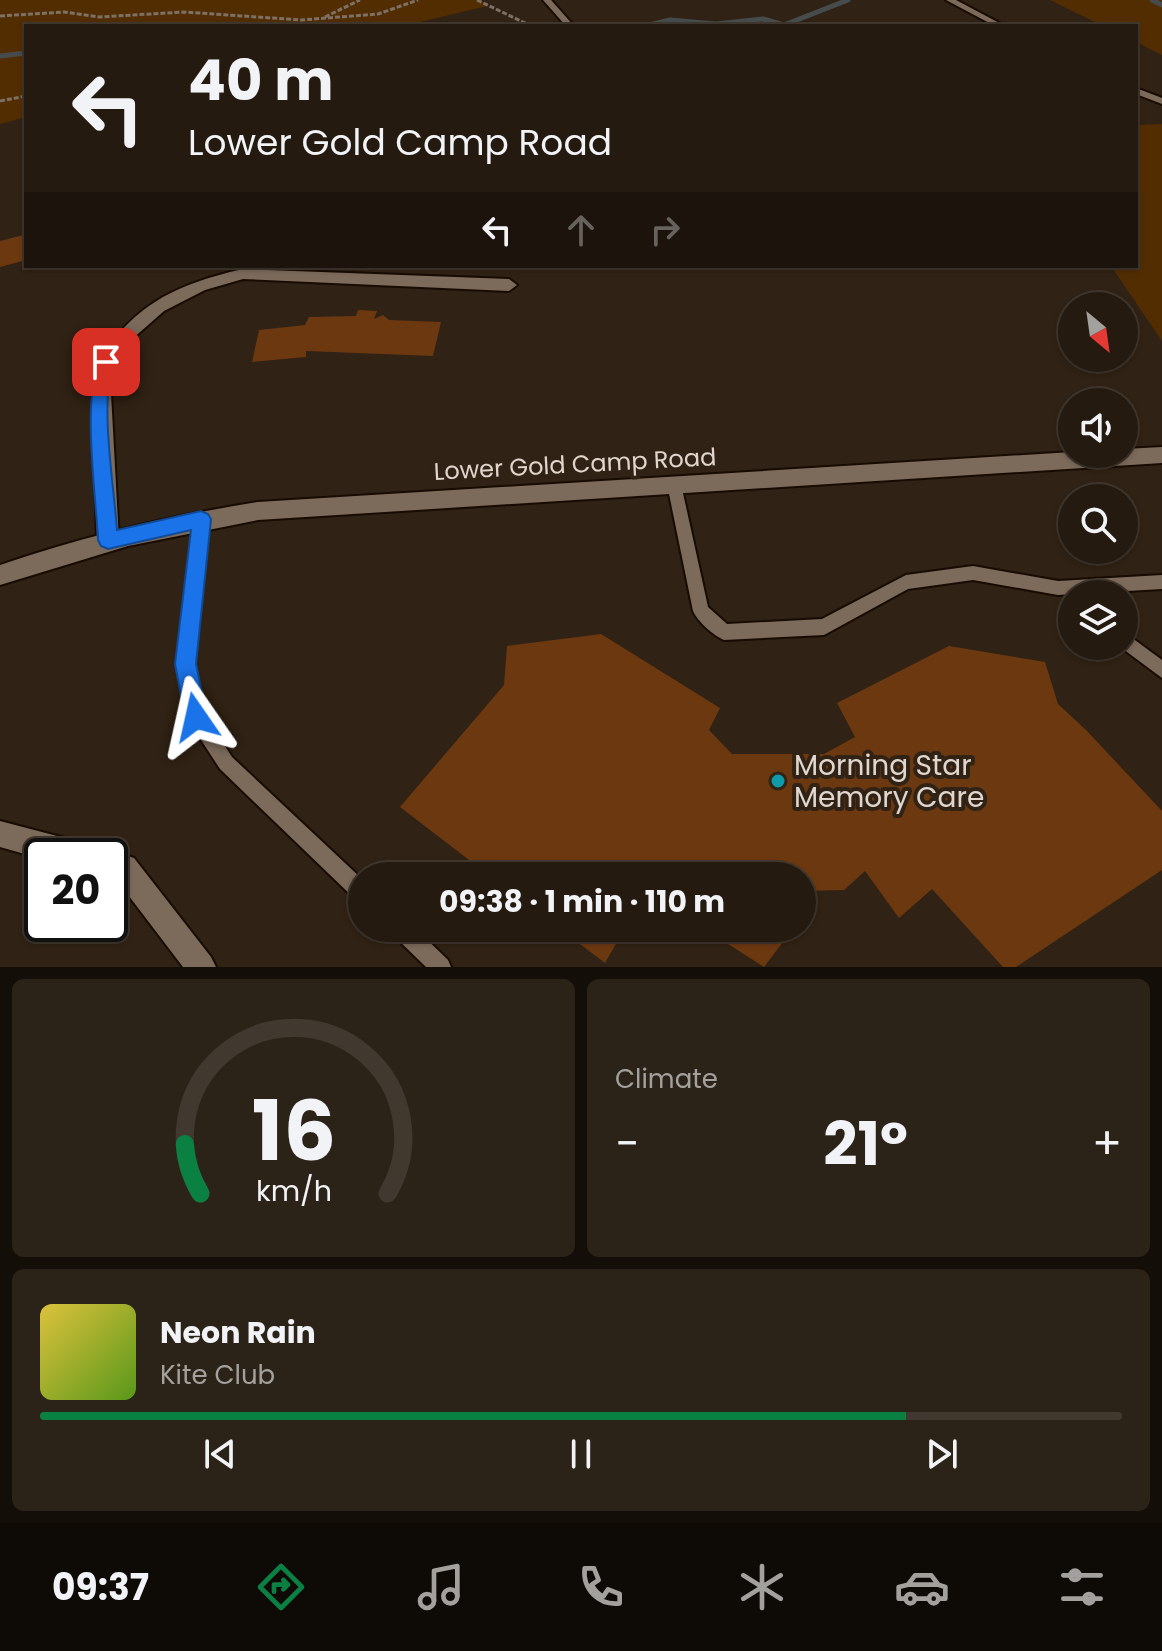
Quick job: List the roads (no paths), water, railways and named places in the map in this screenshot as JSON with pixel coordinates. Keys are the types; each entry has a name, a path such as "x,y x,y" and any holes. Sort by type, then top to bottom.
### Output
{"street":[{"path":"108,540 101,375 111,352 127,332 165,301 189,289 243,274 509,285"},
{"name":"Lower Gold Camp Road","path":"0,575 108,540 201,519 332,504 1162,455"},
{"path":"0,834 24,841"},
{"path":"128,873 201,967"}],"lane":[{"path":"547,0 568,24"},
{"path":"952,1 997,24"},
{"path":"1138,92 1162,101"},
{"path":"674,484 701,611 724,632 824,627 906,582 973,573 1058,588"},
{"path":"201,519 185,664 196,717 226,763 348,879"},
{"path":"1138,584 1162,582"},
{"path":"1138,651 1162,670"},
{"path":"415,942 441,967"}],"waterway":[{"path":"787,24 848,0"},
{"path":"1152,0 1162,5"},
{"path":"716,24 763,19 780,24"},
{"path":"653,24 670,20 716,24"},
{"path":"0,56 24,53"}],"place":[{"name":"Morning Star Memory Care","path":"778,781"}]}
